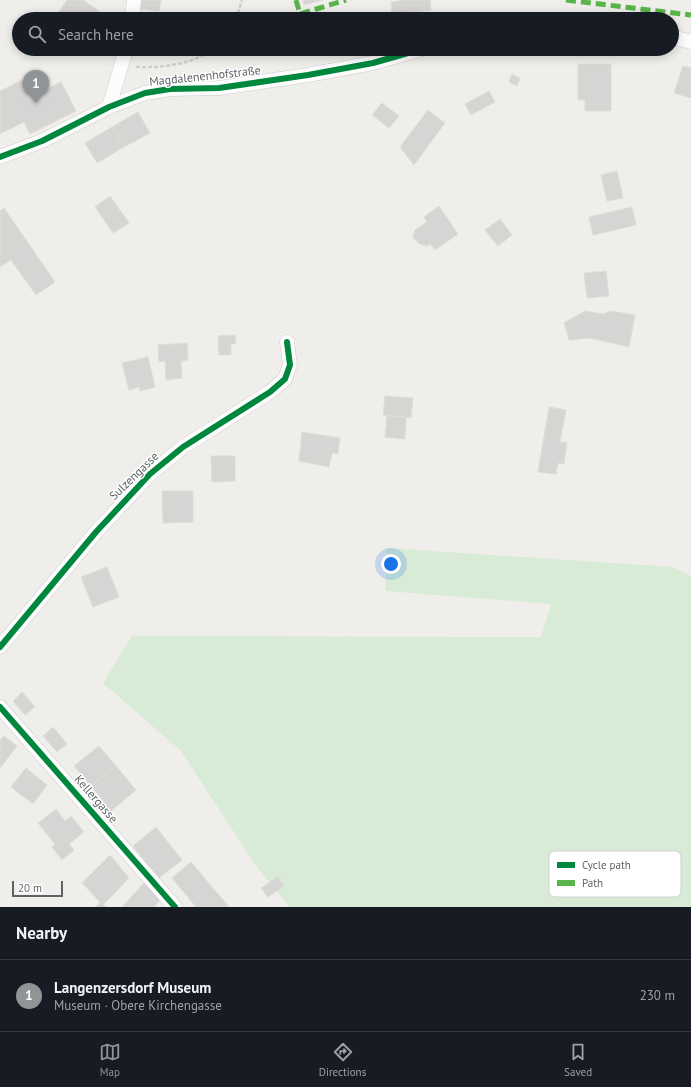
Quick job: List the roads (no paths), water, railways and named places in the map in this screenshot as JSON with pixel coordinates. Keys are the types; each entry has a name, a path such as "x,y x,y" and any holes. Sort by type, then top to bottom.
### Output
{"street":[{"path":"133,12 134,0"},
{"path":"679,39 691,42"},
{"path":"110,107 124,56"},
{"name":"Magdalenenhofstraße","path":"0,157 42,141 131,98 157,90 219,88 308,75 373,63 398,56"},
{"name":"Sulzengasse","path":"0,647 96,532 150,474 183,447 270,392 285,379 290,365 287,342"},
{"name":"Kellergasse","path":"0,707 174,907"}],"place":[{"name":"Langenzersdorf Museum","path":"36,103"}]}
